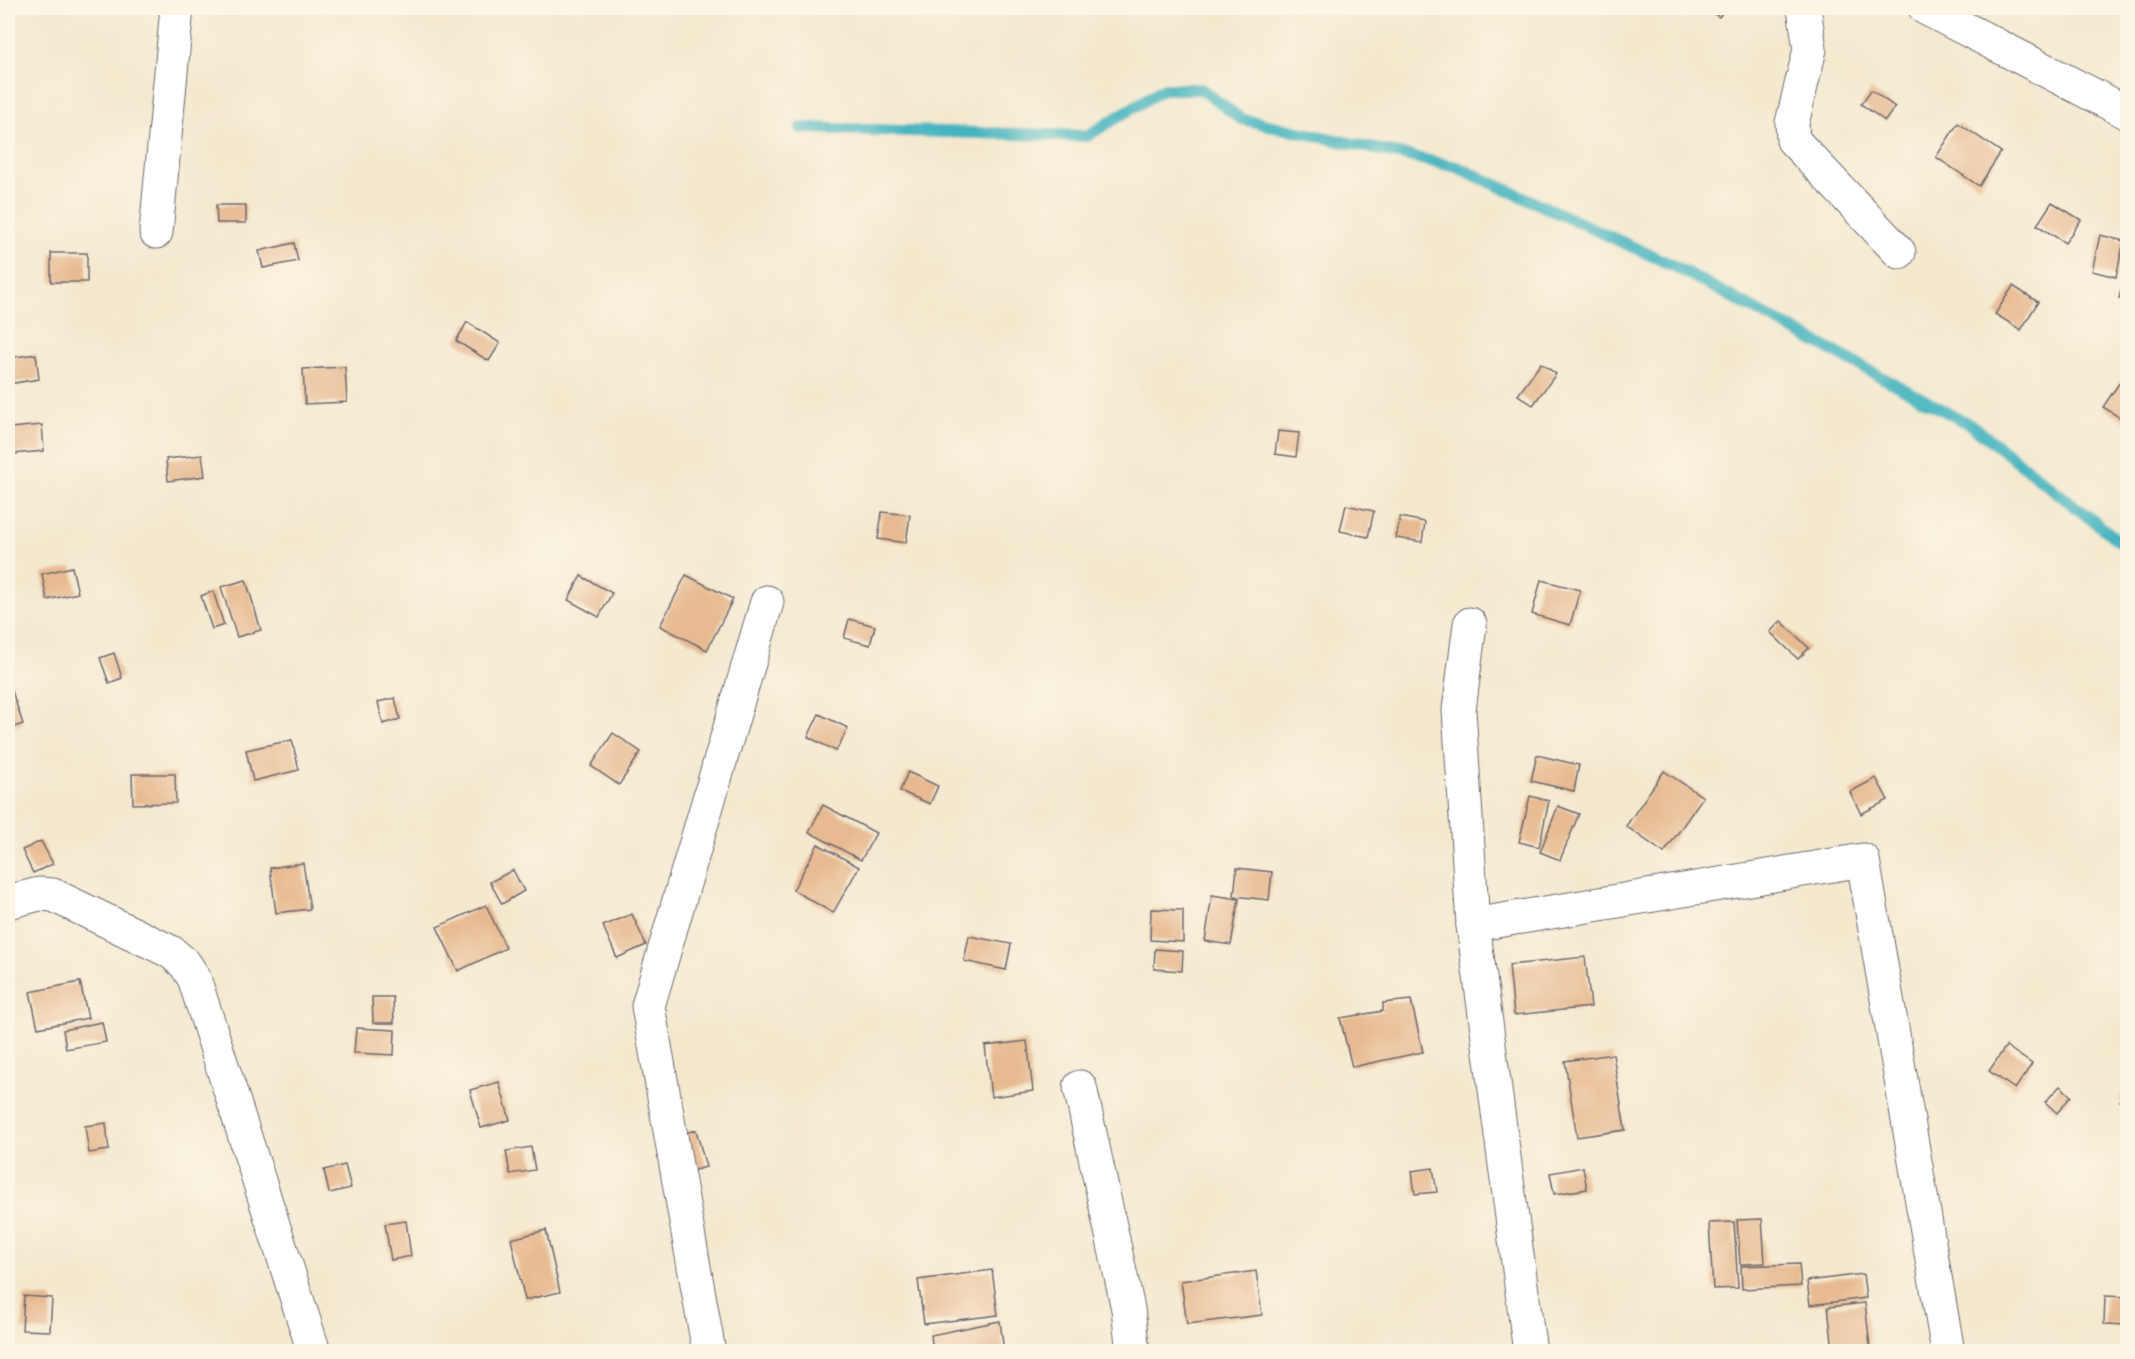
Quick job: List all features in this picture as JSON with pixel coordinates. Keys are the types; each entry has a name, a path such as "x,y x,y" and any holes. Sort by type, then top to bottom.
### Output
{"street":[{"path":"156,232 177,8"},
{"path":"1804,8 1810,50 1792,123 1793,140 1899,252"},
{"path":"1924,8 2127,112"},
{"path":"709,1352 648,1006 768,602"},
{"path":"1470,624 1459,710 1473,925 1530,1352"},
{"path":"1473,925 1863,860 1948,1352"},
{"path":"8,902 39,894 53,895 171,952 185,964 194,978 314,1352"},
{"path":"1080,1087 1128,1309 1133,1352"}],"building":[{"path":"1706,8 1726,8 1719,17"},
{"path":"1871,90 1895,107 1885,121 1861,104"},
{"path":"1958,123 2001,152 1979,186 1936,157"},
{"path":"2052,202 2081,220 2065,243 2037,225"},
{"path":"216,205 246,205 246,223 217,223"},
{"path":"2100,235 2124,241 2116,277 2092,271"},
{"path":"294,243 298,261 263,268 259,251"},
{"path":"51,253 87,253 87,282 51,282"},
{"path":"2128,269 2128,301 2119,298"},
{"path":"2013,286 2038,302 2021,330 1995,314"},
{"path":"467,322 500,343 489,361 456,341"},
{"path":"36,354 39,379 8,384 8,358"},
{"path":"1541,363 1556,374 1533,405 1518,395"},
{"path":"345,367 347,402 305,404 303,369"},
{"path":"2128,370 2128,423 2103,407"},
{"path":"42,425 44,451 13,454 10,428"},
{"path":"1278,431 1299,433 1296,457 1275,454"},
{"path":"202,455 205,476 168,481 166,459"},
{"path":"1346,505 1374,511 1368,537 1340,531"},
{"path":"882,512 910,515 906,543 878,539"},
{"path":"1400,517 1425,522 1422,542 1396,538"},
{"path":"72,567 78,593 47,600 42,574"},
{"path":"686,575 733,599 707,650 660,626"},
{"path":"581,576 612,593 599,617 568,600"},
{"path":"246,580 261,630 237,637 221,587"},
{"path":"1541,580 1580,590 1570,625 1532,614"},
{"path":"213,591 224,625 212,629 201,596"},
{"path":"849,619 875,626 870,645 844,638"},
{"path":"1781,621 1809,648 1798,659 1770,632"},
{"path":"114,653 122,678 109,683 100,658"},
{"path":"11,688 23,724 8,729 8,689"},
{"path":"395,698 400,719 383,724 378,702"},
{"path":"819,714 848,728 836,751 808,737"},
{"path":"613,733 641,752 619,785 591,766"},
{"path":"292,740 299,770 253,781 246,750"},
{"path":"1537,755 1579,765 1574,791 1531,781"},
{"path":"1664,771 1703,797 1664,853 1626,826"},
{"path":"908,772 938,786 930,804 900,791"},
{"path":"132,774 175,774 176,803 133,804"},
{"path":"1876,778 1888,800 1861,814 1850,792"},
{"path":"1530,796 1549,801 1539,847 1519,842"},
{"path":"823,805 876,833 861,860 809,832"},
{"path":"1558,806 1579,814 1560,860 1540,852"},
{"path":"41,841 53,864 33,873 22,850"},
{"path":"818,844 859,867 833,913 793,890"},
{"path":"303,863 310,909 276,913 270,868"},
{"path":"1237,868 1272,872 1269,900 1234,896"},
{"path":"513,870 524,891 502,904 490,882"},
{"path":"1212,895 1239,899 1231,945 1205,941"},
{"path":"486,905 506,948 458,971 437,927"},
{"path":"1151,909 1183,910 1183,942 1150,940"},
{"path":"632,914 646,945 617,958 603,926"},
{"path":"969,936 1011,944 1006,970 964,961"},
{"path":"1155,949 1183,951 1182,971 1154,969"},
{"path":"1585,957 1591,1007 1514,1015 1509,965"},
{"path":"80,982 88,1018 38,1028 30,992"},
{"path":"372,997 393,997 394,1023 373,1023"},
{"path":"1411,1000 1423,1052 1352,1067 1340,1018 1383,1011 1383,1003"},
{"path":"102,1022 106,1042 66,1049 63,1030"},
{"path":"356,1028 395,1030 394,1055 354,1053"},
{"path":"1027,1041 1033,1091 991,1097 985,1046"},
{"path":"2006,1046 2032,1064 2015,1089 1989,1071"},
{"path":"1613,1054 1625,1130 1577,1137 1565,1061"},
{"path":"2128,1079 2128,1103 2120,1101"},
{"path":"499,1082 510,1120 481,1128 470,1090"},
{"path":"2060,1086 2071,1096 2057,1113 2045,1102"},
{"path":"106,1123 109,1150 89,1153 85,1126"},
{"path":"696,1130 706,1167 691,1171 681,1134"},
{"path":"531,1147 535,1170 510,1174 506,1151"},
{"path":"345,1165 351,1188 329,1193 324,1170"},
{"path":"1583,1167 1587,1189 1554,1194 1550,1173"},
{"path":"1433,1168 1437,1192 1415,1194 1412,1171"},
{"path":"1762,1219 1765,1263 1740,1264 1737,1220"},
{"path":"406,1221 411,1256 391,1260 385,1224"},
{"path":"1734,1222 1738,1288 1713,1289 1709,1223"},
{"path":"546,1230 560,1292 525,1300 511,1239"},
{"path":"1799,1264 1801,1286 1742,1289 1741,1266"},
{"path":"992,1270 998,1315 924,1324 918,1280"},
{"path":"1256,1271 1262,1315 1187,1324 1181,1281"},
{"path":"1863,1274 1866,1298 1810,1305 1807,1281"},
{"path":"24,1296 52,1298 50,1331 22,1330"},
{"path":"2105,1296 2128,1297 2128,1325 2104,1324"},
{"path":"1865,1303 1870,1346 1833,1350 1828,1307"},
{"path":"1000,1321 1004,1352 933,1352 931,1335"},
{"path":"177,1347 178,1352 156,1352 156,1350"}],"waterway":[{"path":"801,128 1087,136 1163,89 1201,89 1241,119 1457,167 1670,264 1971,425 2128,548"}]}
